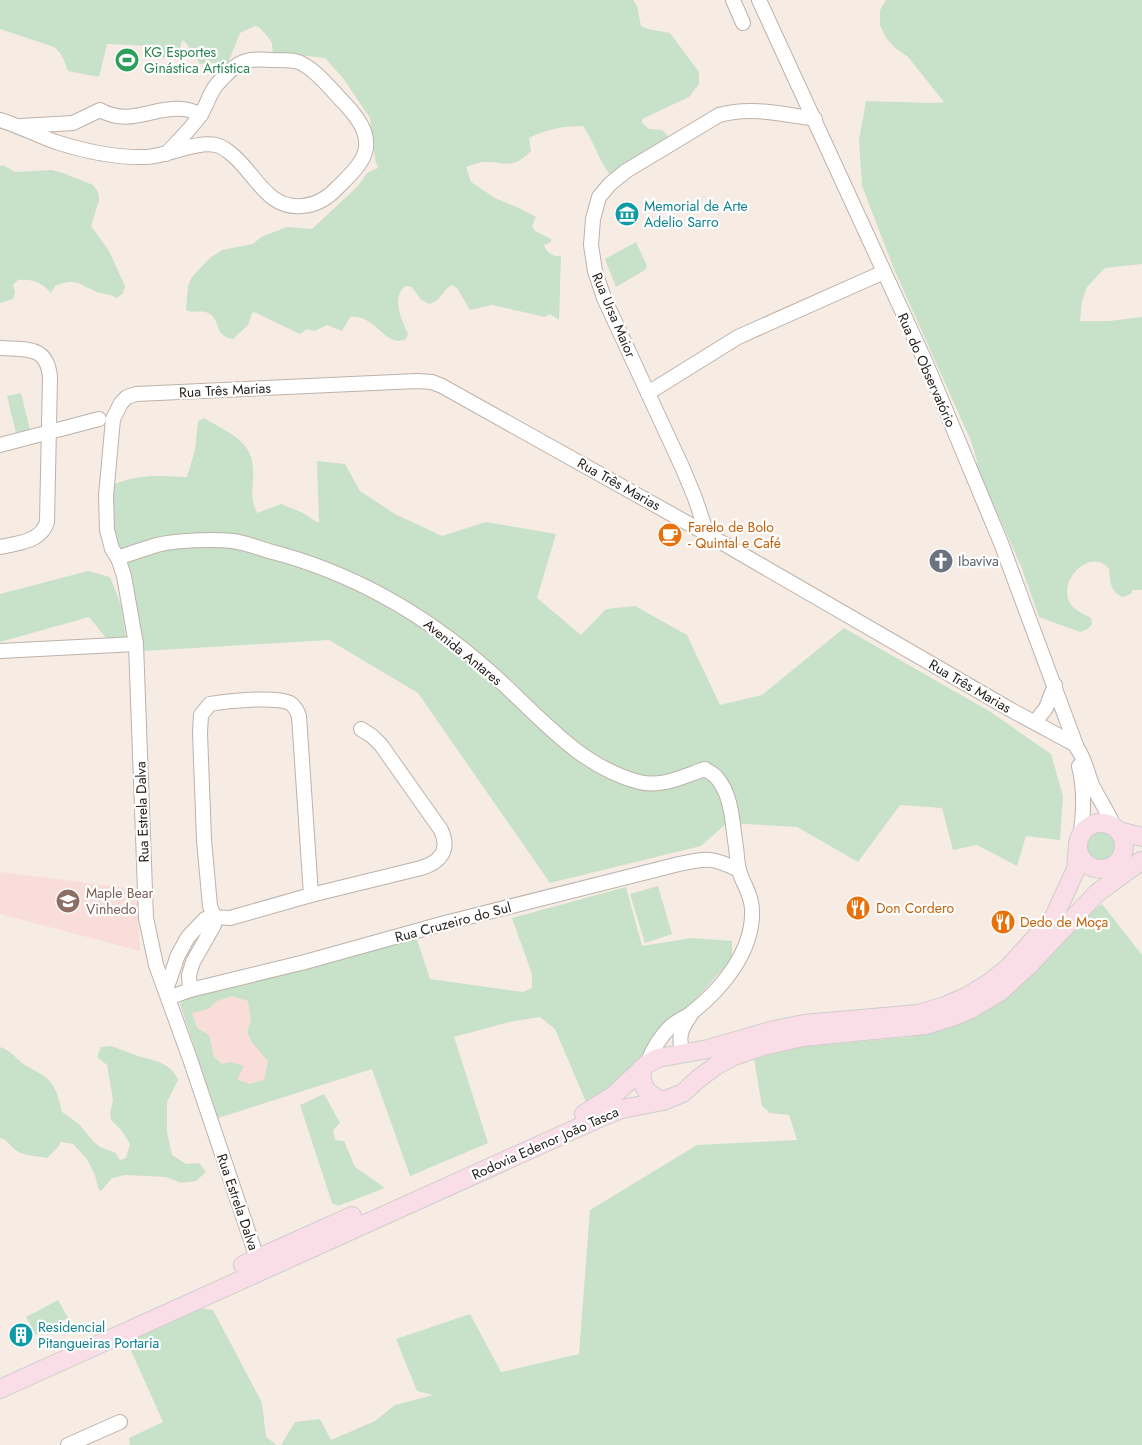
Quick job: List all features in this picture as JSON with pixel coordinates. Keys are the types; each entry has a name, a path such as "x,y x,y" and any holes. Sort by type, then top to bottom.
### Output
{"main road":[{"path":"1116,829 1122,837 1124,851 1115,869 1097,869 1085,863 1081,858 1079,841 1083,832 1094,824 1108,824 1116,829 1142,837"},
{"name":"Rodovia Edenor João Tasca","path":"0,1389 259,1264 586,1113 613,1096 644,1067 658,1058 724,1045 774,1030 804,1024 910,1015 945,1006 969,996 1009,967 1054,917 1076,869 1079,841"},
{"name":"Rodovia Edenor João Tasca","path":"0,1376 622,1109 664,1101 688,1090 698,1079 717,1065 734,1056 763,1046 803,1037 901,1029 926,1025 971,1009 1001,991 1029,965 1097,893 1115,869 1141,861"},
{"path":"1060,905 1077,914"},
{"path":"683,1054 688,1070 688,1090"},
{"path":"644,1067 642,1084 645,1090 664,1101"}],"street":[{"path":"733,0 743,23"},
{"name":"Rua do Observatório","path":"759,0 926,363 1001,543 1077,746 1093,785 1116,829"},
{"path":"0,120 57,142 121,156 146,157 166,154 210,144 220,146 233,155 271,197 290,206 300,207 310,205 329,196 360,162 366,150 367,139 363,127 353,112 308,67 296,62 263,59 242,61 230,70 213,89 201,115 166,154"},
{"path":"18,126 73,122 100,110 107,114 122,117 181,108 201,115"},
{"name":"Rua Ursa Maior","path":"702,531 701,513 683,469 604,298 594,271 591,245 593,219 599,197 610,184 626,171 719,115 735,111 759,111 815,119"},
{"path":"648,393 738,337 884,272"},
{"path":"0,348 36,351 44,357 49,365 50,377 48,522 40,535 32,539 0,547"},
{"name":"Rua Três Marias","path":"121,403 128,397 136,394 407,381 432,382 466,398 702,531 1077,746"},
{"name":"Rua Estrela Dalva","path":"121,403 113,419 106,496 107,530 112,549 118,558 127,590 136,644 146,918 156,965 190,1059 259,1264"},
{"path":"0,445 99,419"},
{"name":"Avenida Antares","path":"118,558 160,544 204,540 234,541 294,557 360,584 415,614 443,632 490,671 574,750 596,764 641,783 659,784 705,769 717,777 731,807 739,870"},
{"path":"0,651 136,644"},
{"path":"1035,722 1046,708 1055,685"},
{"path":"190,990 189,975 193,962 214,925 214,917 210,906 204,848 200,733 201,715 210,704 273,700 287,702 296,708 299,716 311,895"},
{"path":"167,994 178,954 188,937 205,919 214,917 230,918 311,895 431,865 438,860 444,849 445,840 436,822 381,745 361,729"},
{"name":"Rua do Observatório","path":"1077,746 1077,758 1082,776 1084,812 1079,841"},
{"name":"Rua Cruzeiro do Sul","path":"167,994 305,962 445,923 687,862 704,859 721,862 739,870"},
{"path":"644,1067 660,1038 716,990 735,967 746,948 752,927 752,908 749,890 739,870"},
{"path":"683,1054 679,1041 680,1035 691,1013"},
{"path":"68,1445 120,1422"}],"shaded area":[{"name":"Maple Bear Vinhedo","path":"0,872 136,889 140,951 0,914"},
{"path":"254,980 296,1093 218,1118 180,1004"}],"green space":[{"path":"0,0 633,0 637,6 641,26 670,33 699,72 699,84 689,97 642,119 642,123 649,129 662,130 670,138 613,178 604,166 583,126 555,129 529,138 531,151 513,163 482,162 466,167 471,182 495,198 536,217 532,226 535,231 551,239 551,242 544,245 545,248 553,255 561,256 559,320 550,314 545,317 492,305 470,310 457,288 452,285 446,289 438,300 430,304 421,300 412,287 406,286 401,291 398,302 408,334 406,339 399,341 392,339 374,325 359,317 350,317 342,331 327,325 314,331 307,329 300,334 254,312 248,325 233,339 220,332 216,321 210,314 186,310 188,286 192,277 210,258 222,250 253,244 261,237 287,227 312,229 358,186 367,173 378,168 375,159 370,118 343,78 325,58 299,55 273,56 272,43 259,27 255,26 240,33 226,65 215,63 200,64 182,40 178,59 160,57 151,46 107,44 99,77 68,71 61,55 54,47 0,29"},
{"path":"886,0 1142,0 1142,264 1105,268 1087,287 1082,301 1080,321 1109,321 1142,317 1142,590 1132,590 1132,593 1124,597 1119,595 1113,590 1109,569 1106,566 1099,562 1091,562 1084,565 1072,576 1068,584 1067,593 1069,601 1074,608 1091,618 1092,624 1088,629 1080,632 1039,617 1021,566 976,466 977,461 971,441 894,269 862,186 859,140 866,101 944,102 908,57 895,48 886,38 880,25 880,10"},
{"path":"3,165 15,172 52,170 93,185 98,192 99,200 91,226 109,251 125,286 123,293 117,298 97,292 81,284 68,282 55,286 51,293 44,286 36,282 18,280 13,285 15,291 13,299 0,303 0,166"},
{"path":"636,242 647,266 645,270 616,287 605,259"},
{"path":"21,393 30,430 16,433 7,396"},
{"path":"204,418 233,435 246,447 251,456 253,466 252,496 257,513 281,504 301,512 319,523 317,461 345,464 360,491 395,514 442,536 486,522 556,534 537,598 581,635 606,609 635,606 687,635 720,705 762,695 844,628 989,711 1051,754 1063,796 1060,840 1026,836 1017,866 977,845 953,850 942,808 900,805 858,862 797,827 727,823 701,846 550,883 418,693 329,640 144,651 136,600 117,545 113,514 113,485 141,477 187,477 195,450 198,421"},
{"path":"88,571 110,577 121,605 126,638 107,639 89,617 0,642 0,594"},
{"path":"1101,829 1114,834 1119,847 1114,860 1101,865 1088,860 1083,847 1088,834"},
{"path":"658,886 672,934 645,943 630,894"},
{"path":"626,887 642,946 692,938 732,941 732,959 684,1012 657,1037 627,1075 597,1099 586,1102 555,1029 540,1017 509,1022 454,1037 488,1143 410,1176 372,1069 218,1118 180,1004 189,995 416,937 430,979 523,992 532,988 532,974 512,918","holes":["232,996 248,1001 251,1020 247,1032 252,1042 268,1061 264,1080 249,1084 237,1079 244,1066 231,1062 222,1064 214,1057 209,1035 197,1028 192,1013 208,1009 217,1001"]},
{"path":"1102,904 1142,955 1142,1445 281,1445 295,1422 320,1419 331,1440 375,1421 395,1405 433,1395 417,1391 396,1339 470,1314 501,1372 579,1354 590,1210 697,1145 797,1140 789,1115 770,1113 762,1106 754,1059 799,1047 910,1037 951,1026 994,1004 1022,984 1070,930"},
{"path":"111,1046 161,1063 175,1074 178,1080 167,1102 167,1132 172,1155 186,1164 199,1163 206,1172 196,1181 181,1183 166,1177 125,1175 112,1178 101,1191 98,1188 95,1175 87,1159 73,1144 61,1142 47,1158 20,1153 0,1138 0,1047 49,1080 57,1095 62,1112 79,1124 93,1141 100,1147 116,1153 120,1160 126,1158 130,1144 122,1131 111,1120 110,1114 113,1100 107,1065 97,1057 101,1047"},
{"path":"324,1094 340,1123 333,1130 335,1140 344,1141 355,1167 385,1188 338,1206 332,1203 300,1105"},
{"path":"58,1300 68,1318 36,1335 26,1317"},
{"path":"198,1308 213,1310 262,1403 266,1437 277,1445 130,1445 129,1438 163,1422 128,1344 135,1336"}],"place":[{"name":"KG Esportes Ginástica Artística","path":"127,60"},
{"name":"Memorial de Arte Adelio Sarro","path":"627,214"},
{"name":"Farelo de Bolo - Quintal e Café","path":"670,535"},
{"name":"Ibaviva","path":"941,561"},
{"name":"Maple Bear Vinhedo","path":"68,901"},
{"name":"Don Cordero","path":"858,908"},
{"name":"Dedo de Moça","path":"1003,922"},
{"name":"Residencial Pitangueiras Portaria","path":"21,1335"}]}
